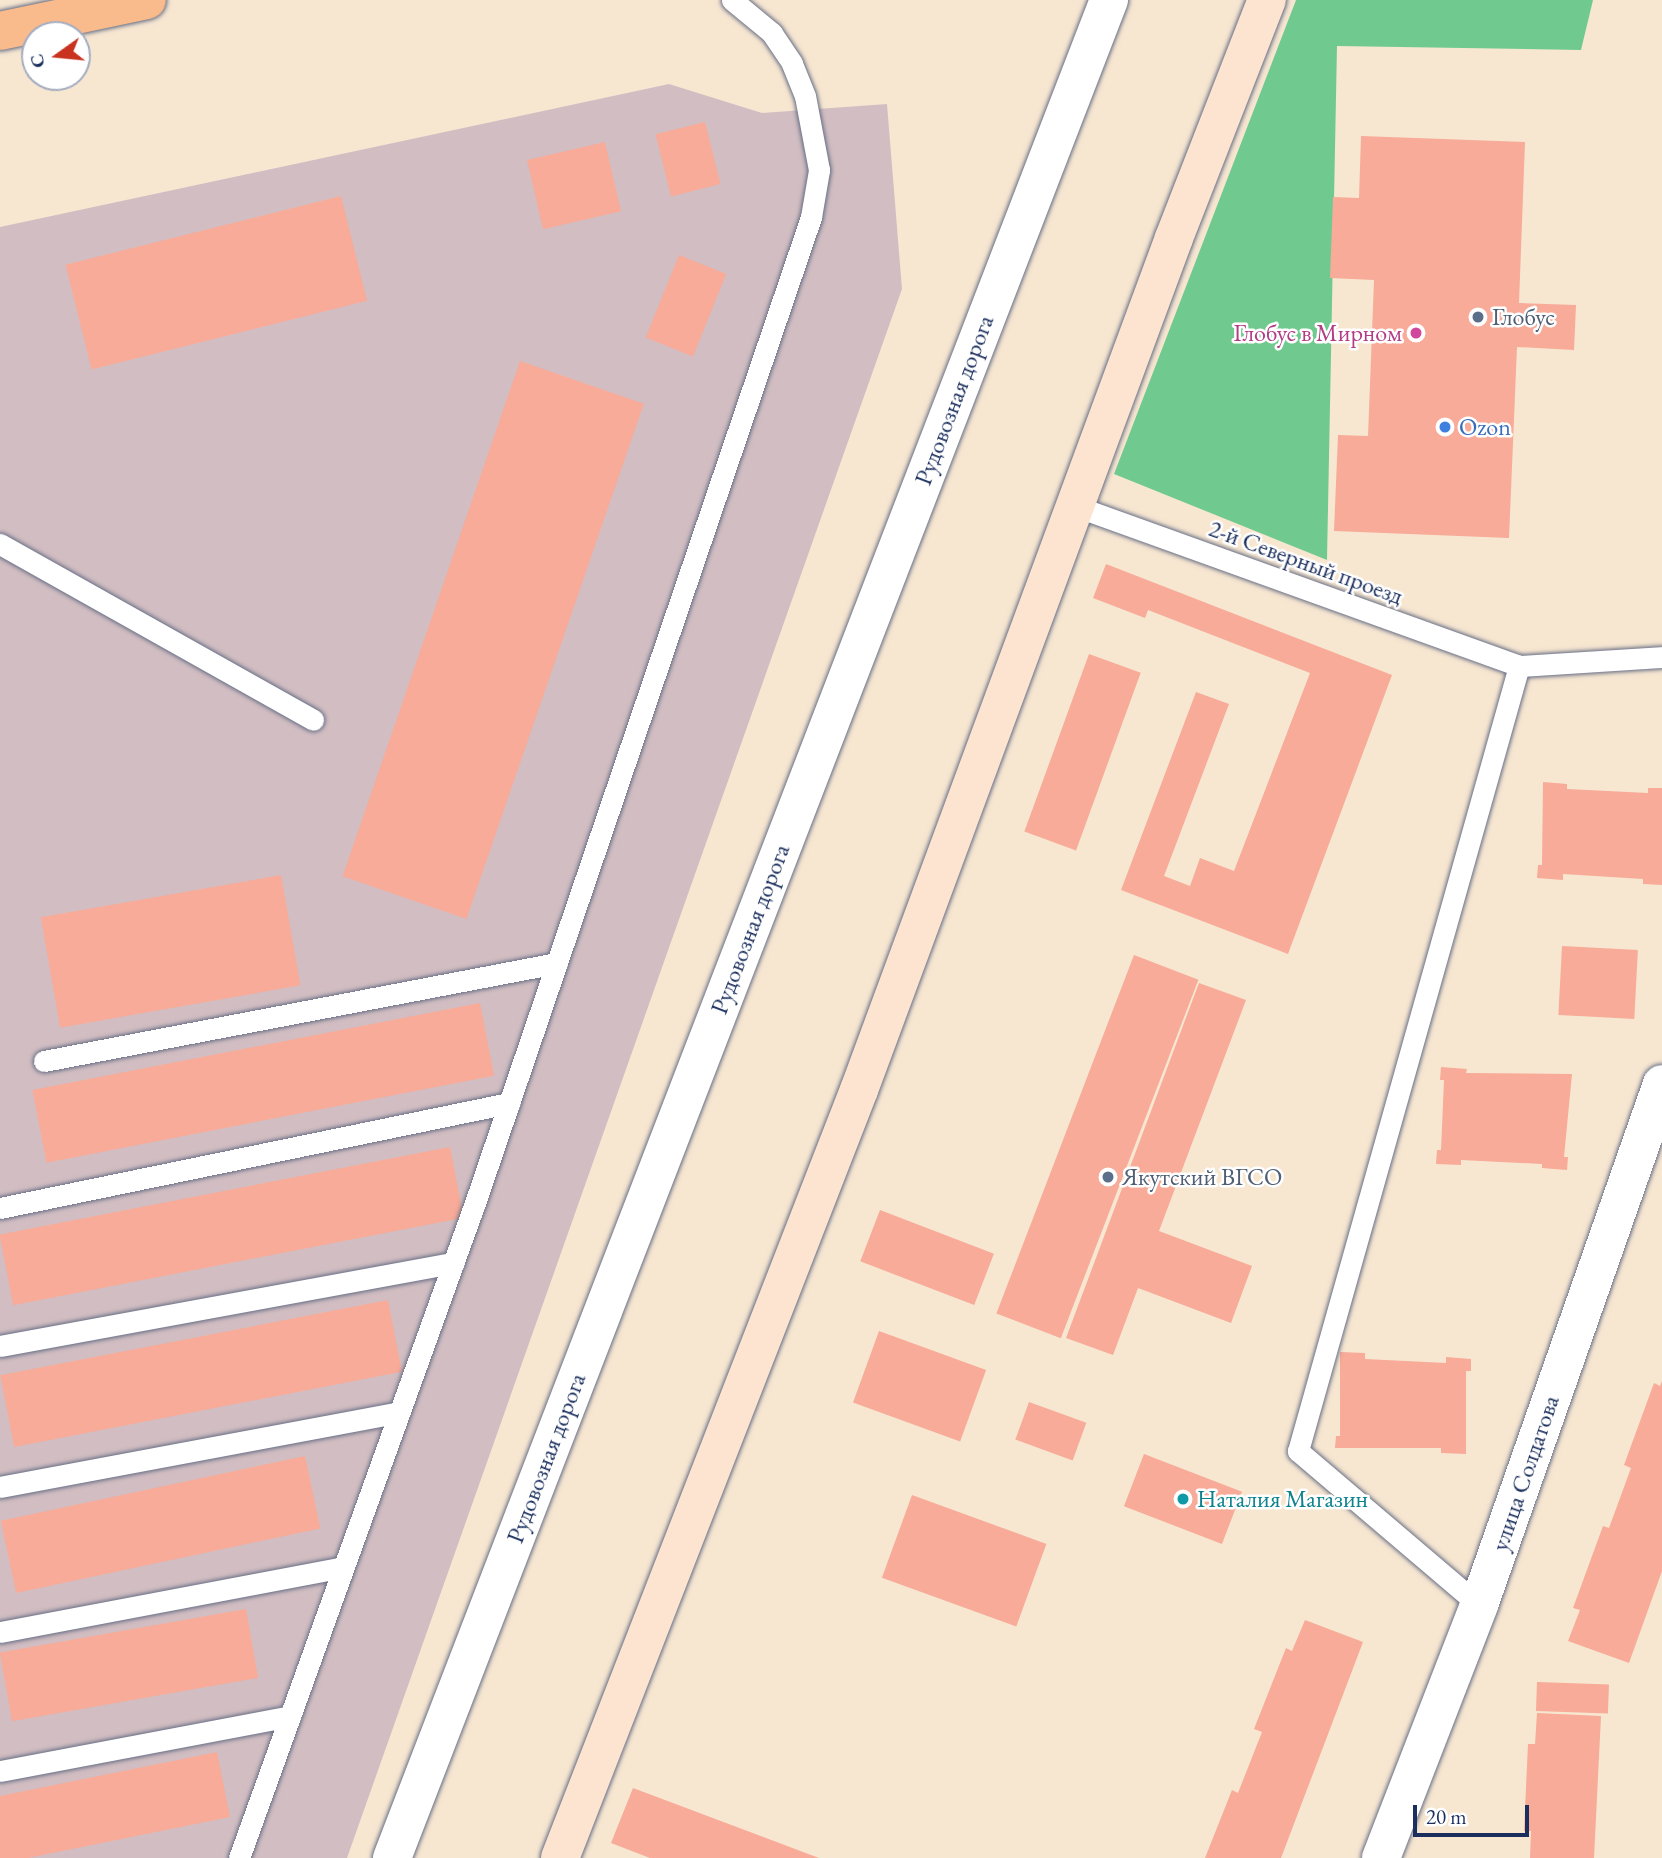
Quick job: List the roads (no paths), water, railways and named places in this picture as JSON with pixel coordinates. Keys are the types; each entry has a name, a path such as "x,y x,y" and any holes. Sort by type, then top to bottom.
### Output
{"main road":[{"path":"0,32 147,0"}],"street":[{"name":"Рудовозная дорога","path":"392,1858 1109,0"},
{"path":"560,1858 859,1090 1075,506 1267,0"},
{"name":"улица Солдатова","path":"1381,1858 1479,1605 1662,1084"}],"lane":[{"path":"239,1858 509,1103 811,217 819,170 805,96 792,63 772,33 732,0"},
{"name":"2-й Северный проезд","path":"1075,506 1519,667"},
{"path":"0,544 313,720"},
{"path":"1479,1605 1298,1451 1519,667 1662,657"},
{"path":"44,1061 557,963"},
{"path":"0,1208 509,1103"},
{"path":"0,1346 453,1263"},
{"path":"0,1487 399,1412"},
{"path":"0,1632 344,1567"},
{"path":"0,1770 290,1716"}],"place":[{"name":"Глобус","path":"1478,317"},
{"name":"Глобус в Мирном","path":"1416,333"},
{"name":"Ozon","path":"1445,427"},
{"name":"Якутский ВГСО","path":"1108,1177"},
{"name":"Наталия Магазин","path":"1183,1499"}]}
